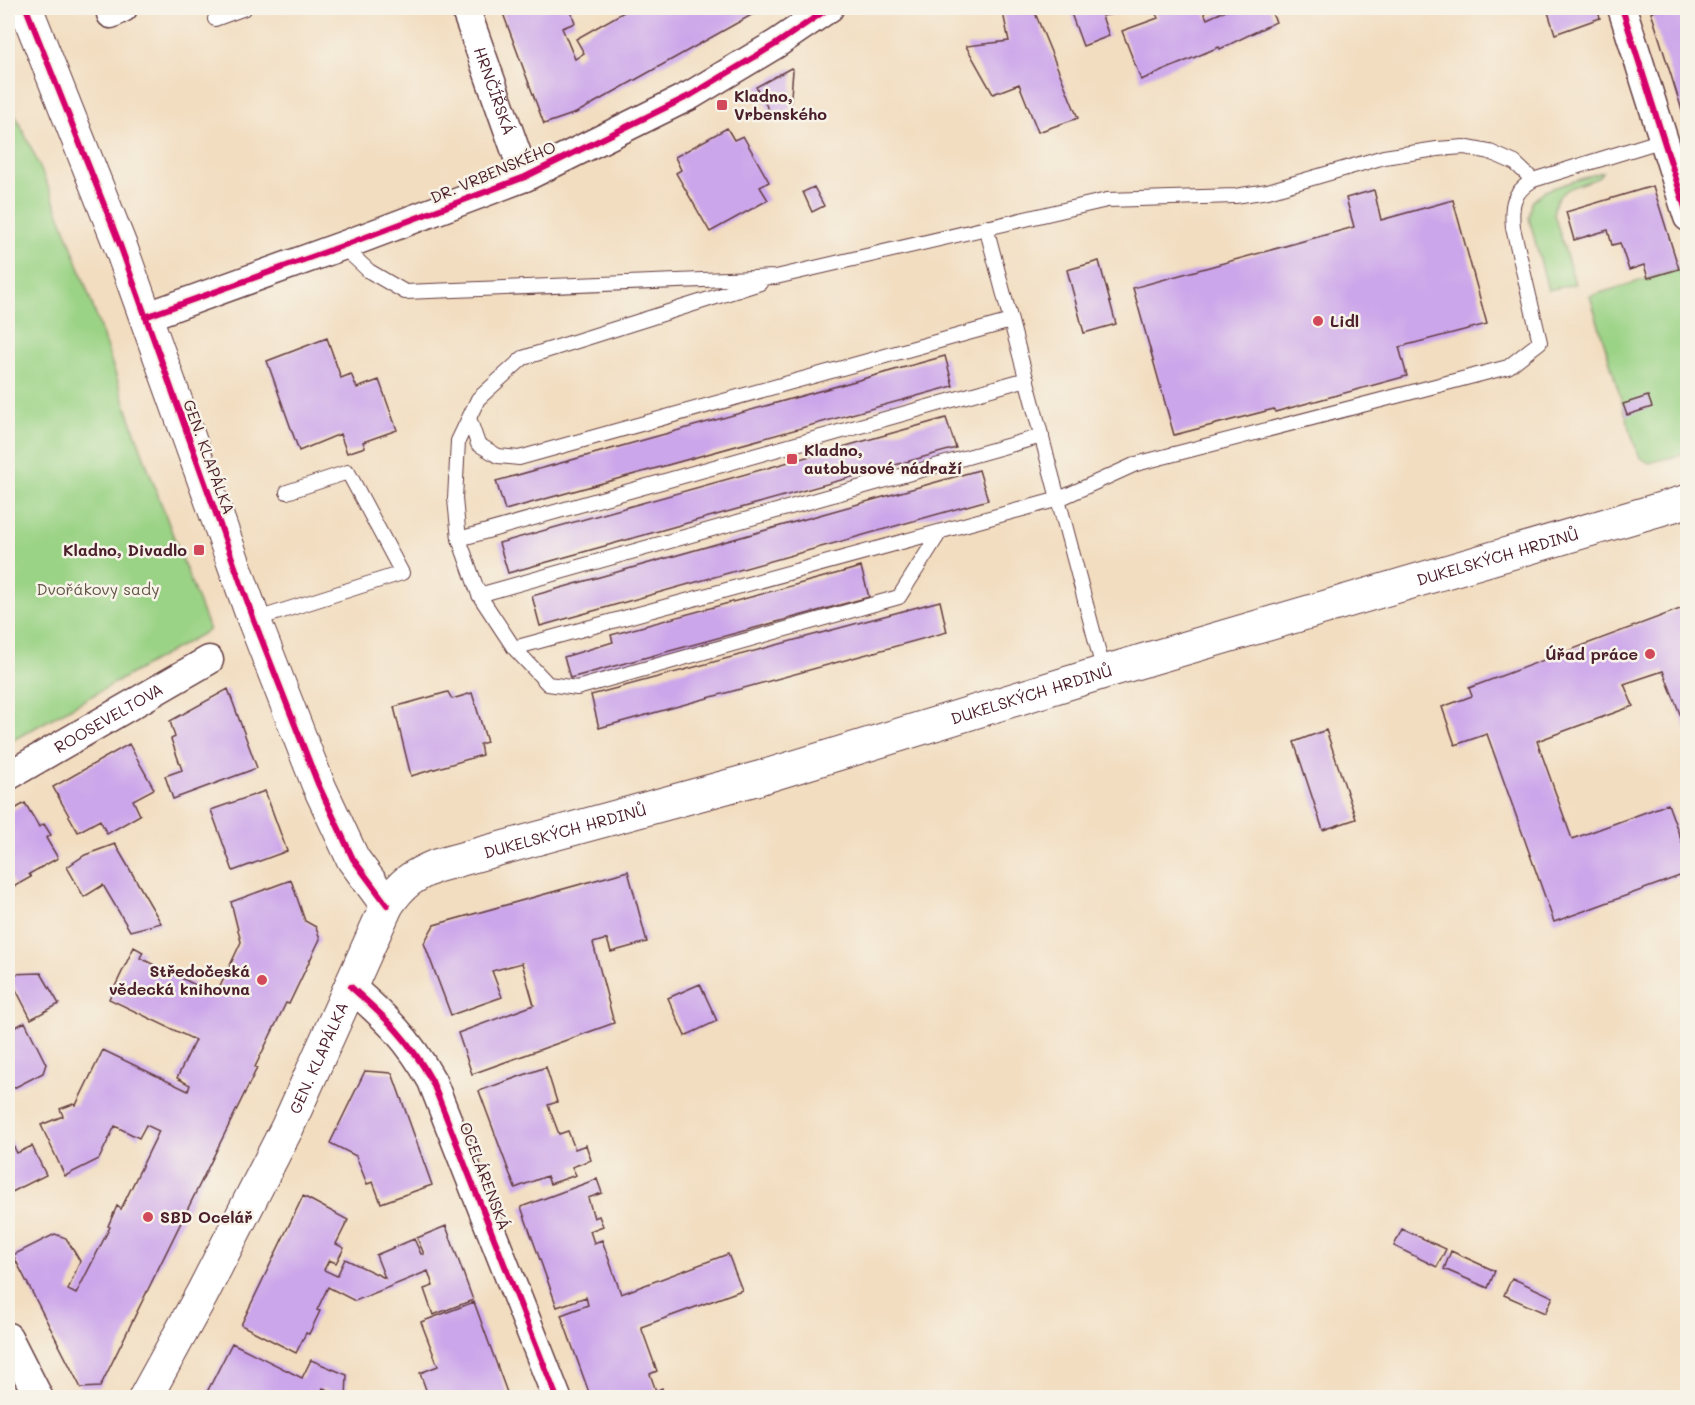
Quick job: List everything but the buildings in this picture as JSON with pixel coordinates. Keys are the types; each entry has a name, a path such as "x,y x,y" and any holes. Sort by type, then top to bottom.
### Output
{"main road":[{"name":"GEN. KLAPÁLKA","path":"27,8 120,245 254,620 318,784 341,837 364,876 387,905 282,1138 202,1294 145,1398"},
{"name":"DUKELSKÝCH HRDINŮ","path":"387,905 398,889 408,880 436,866 759,778 1104,672 1688,501"}],"street":[{"name":"HRNČÍŘSKÁ","path":"465,8 525,177"},
{"name":"DR. VRBENSKÉHO","path":"145,317 525,177 691,94 776,44 829,8"},
{"path":"1622,8 1688,217"},
{"name":"ROOSEVELTOVA","path":"8,776 209,660"},
{"name":"OCELÁRENSKÁ","path":"351,987 399,1031 418,1056 432,1081 557,1398"},
{"path":"8,1337 39,1398"}],"lane":[{"path":"215,18 245,8"},
{"path":"514,648 1059,499 1136,464 1508,367 1540,342 1513,228 1514,199 1521,187 1533,180 1663,140"},
{"path":"940,532 899,597 577,688 548,684 514,648 479,595 459,539 455,499 458,441 478,399 523,358 776,278 1107,200 1235,196 1268,191 1384,157 1437,149 1464,147 1490,152 1515,163 1533,180"},
{"path":"986,228 1104,672"},
{"path":"342,246 369,271 405,292 776,278"},
{"path":"469,418 478,444 498,456 519,458 1011,321"},
{"path":"459,539 1027,379"},
{"path":"479,595 1042,436"},
{"path":"254,620 402,573 348,472 287,492"}],"green space":[{"name":"Dvořákovy sady","path":"8,101 27,138 60,215 157,494 209,630 8,743"},
{"path":"1602,172 1598,178 1568,189 1557,199 1554,214 1575,284 1548,290 1529,218 1532,202 1544,191"},
{"path":"1679,269 1688,295 1687,453 1649,463 1637,452 1590,296"}],"cycle path":[{"path":"26,8 120,245 254,620 318,784 353,859 387,905"},
{"path":"145,317 525,177 691,95 776,44 829,8"},
{"path":"1622,8 1688,217"},
{"path":"351,987 396,1030 432,1081 557,1398"}],"place":[{"name":"Kladno, Vrbenského","path":"722,105"},
{"name":"Lidl","path":"1318,321"},
{"name":"Kladno, autobusové nádraží","path":"792,459"},
{"name":"Kladno, Divadlo","path":"199,550"},
{"name":"Úřad práce","path":"1650,654"},
{"name":"Středočeská vědecká knihovna","path":"262,980"},
{"name":"SBD Ocelář","path":"148,1217"}]}
